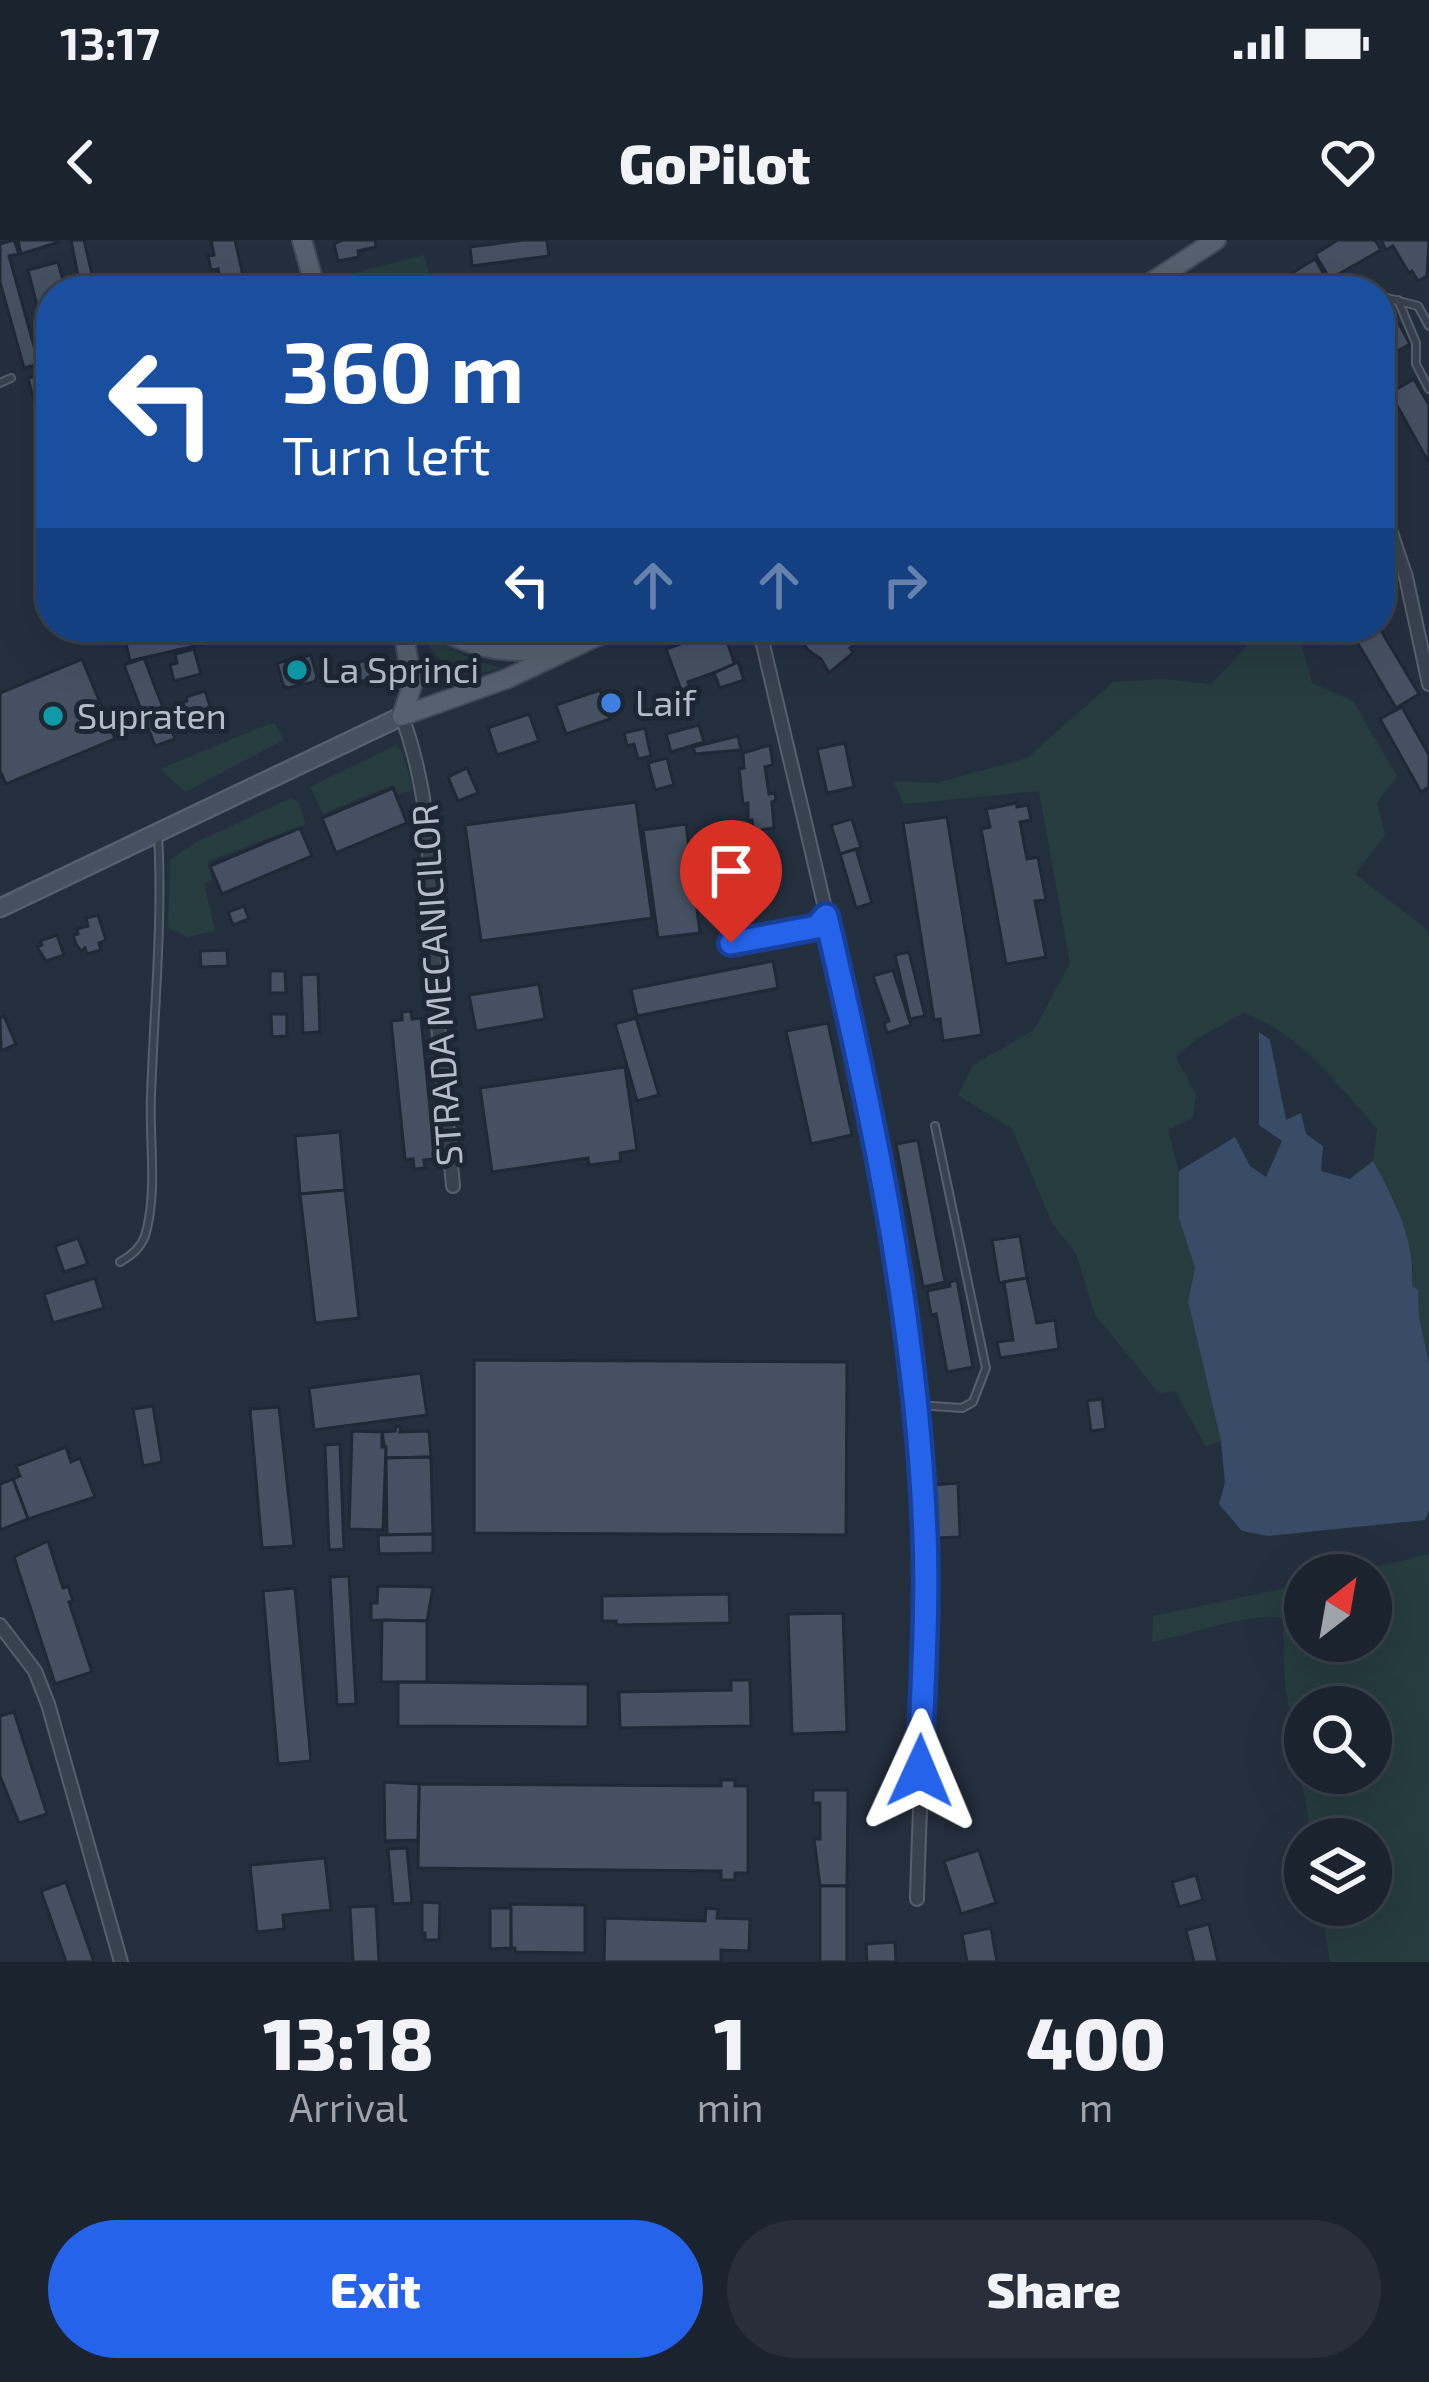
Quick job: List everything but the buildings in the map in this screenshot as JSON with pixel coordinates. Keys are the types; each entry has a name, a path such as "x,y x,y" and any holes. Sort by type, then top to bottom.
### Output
{"main road":[{"path":"302,240 312,276"},
{"path":"1161,276 1216,240"},
{"path":"402,716 412,686 405,642"},
{"path":"461,642 506,652 579,644"},
{"path":"0,908 402,716 506,680 583,642"}],"street":[{"path":"1395,544 1429,685"},
{"path":"762,642 871,1109 898,1256 926,1538 917,1899"},
{"name":"STRADA MECANICILOR","path":"402,716 422,787 434,864 435,981 453,1186"},
{"path":"0,1625 35,1671 49,1704 121,1962"}],"lane":[{"path":"1395,299 1418,306 1429,326"},
{"path":"1398,300 1416,343 1416,364 1429,389"},
{"path":"0,383 11,378"},
{"path":"1413,611 1429,603"},
{"path":"120,1262 134,1255 145,1236 152,1182 151,1102 162,904 157,830"},
{"path":"731,943 817,927 826,916"},
{"path":"915,1405 962,1408 980,1392 986,1367 935,1126"}],"green space":[{"path":"424,255 429,276 347,276"},
{"path":"427,642 442,642 470,659 501,668 461,671"},
{"path":"1251,642 1301,642 1312,683 1353,701 1397,776 1377,803 1385,835 1355,874 1429,931 1429,1363 1418,1290 1412,1286 1413,1269 1397,1205 1373,1161 1377,1128 1301,1047 1244,1013 1196,1039 1176,1057 1196,1095 1193,1118 1168,1130 1179,1171 1179,1218 1195,1268 1188,1301 1221,1441 1206,1447 1175,1391 1159,1393 1095,1315 1076,1253 1053,1225 1012,1129 958,1095 973,1065 1034,1030 1070,963 1039,791 904,804 893,781 937,783 1027,758 1113,682 1164,679 1211,684"},
{"path":"275,724 284,740 185,792 160,769"},
{"path":"396,745 413,790 398,795 393,785 323,814 310,787"},
{"path":"291,798 298,802 306,824 208,861 212,880 204,884 215,931 188,937 168,928 170,860 196,842"},
{"path":"1429,1554 1429,1962 1330,1962 1324,1926 1392,1926 1392,1818 1308,1818 1304,1794 1392,1794 1392,1686 1285,1685 1284,1662 1392,1662 1392,1563"},
{"path":"1284,1588 1284,1652 1283,1619 1239,1621 1152,1642 1153,1616"}],"water":[{"path":"1259,1032 1270,1040 1286,1120 1301,1113 1306,1134 1323,1146 1321,1171 1350,1179 1373,1161 1402,1221 1429,1363 1429,1510 1425,1520 1268,1536 1242,1531 1219,1504 1225,1483 1221,1441 1188,1301 1195,1268 1179,1218 1179,1171 1235,1137 1250,1166 1266,1177 1282,1141 1259,1125"}],"place":[{"name":"La Sprinci","path":"297,670"},
{"name":"Laif","path":"611,703"},
{"name":"Supraten","path":"53,716"}],"route":[{"path":"731,943 817,927 826,916 871,1109 901,1276 918,1424 926,1538 920,1771"}]}
